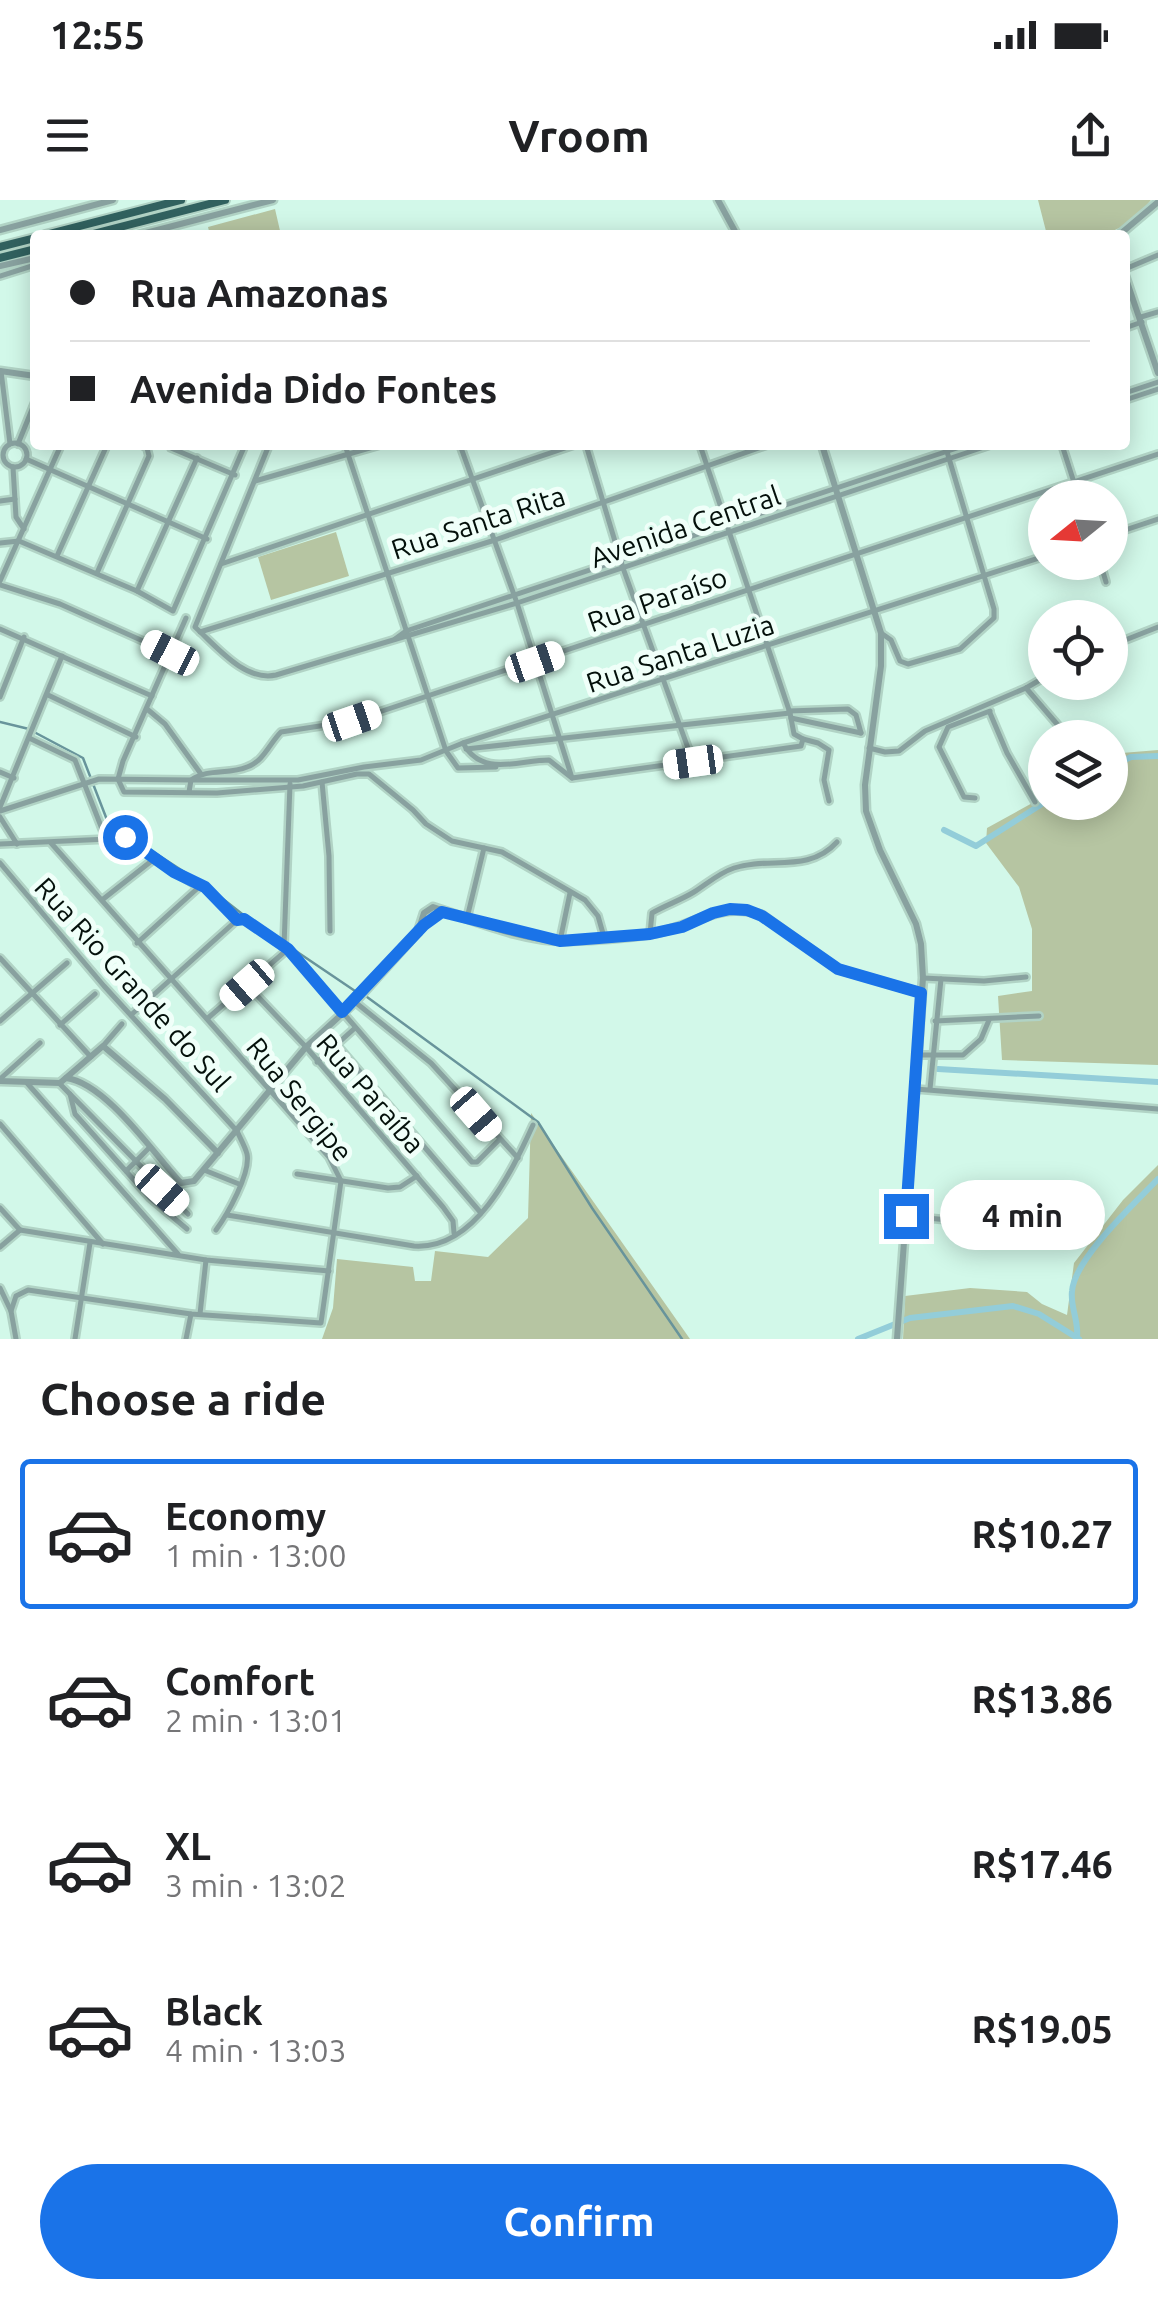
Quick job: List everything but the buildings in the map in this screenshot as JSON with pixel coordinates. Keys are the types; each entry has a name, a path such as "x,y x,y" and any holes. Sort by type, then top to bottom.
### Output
{"main road":[{"path":"64,230 181,200"},
{"path":"108,230 225,200"},
{"path":"0,246 30,239"},
{"path":"0,258 30,250"}],"street":[{"path":"0,230 114,200"},
{"path":"157,230 273,200"},
{"path":"718,200 734,230"},
{"path":"1125,230 1158,202"},
{"path":"1130,269 1158,255"},
{"path":"0,266 30,262"},
{"path":"0,276 30,263"},
{"path":"1130,287 1158,373"},
{"path":"1130,326 1158,312"},
{"path":"26,459 24,448 14,444 2,415 0,371 30,375"},
{"path":"1130,394 1158,386"},
{"path":"13,467 1,456 14,444 30,412"},
{"path":"59,450 0,583 60,604 170,653"},
{"path":"57,556 106,450"},
{"path":"96,574 147,450"},
{"path":"177,450 235,475"},
{"path":"0,543 19,540 137,591 173,612 243,450"},
{"path":"198,629 267,450"},
{"path":"347,450 426,694 446,751 458,768 546,759 572,778 798,748 802,739"},
{"path":"254,481 362,450"},
{"path":"462,450 517,603 572,778"},
{"path":"220,564 559,450"},
{"path":"587,450 622,564 693,762"},
{"path":"702,450 794,734 829,750 824,780 829,802"},
{"name":"Rua Santa Rita","path":"198,629 494,540 752,450"},
{"path":"824,450 881,633 881,666 865,785 866,811 922,944 916,1089 897,1337"},
{"path":"1064,450 1073,480"},
{"path":"881,633 888,637 900,662 905,664 960,649 994,618 947,452"},
{"name":"Avenida Central","path":"407,633 517,603 947,452"},
{"name":"Rua Paraíso","path":"1080,480 1158,454"},
{"path":"137,591 197,458"},
{"path":"13,467 26,459"},
{"path":"26,459 208,538"},
{"path":"13,467 16,517 24,530"},
{"name":"Rua Paraíso","path":"191,780 201,774 247,768 261,759 281,732 339,724 1028,497"},
{"path":"0,502 15,500"},
{"path":"1128,529 1158,519"},
{"name":"Rua Santa Luzia","path":"324,779 364,766 422,760 1028,561"},
{"name":"Avenida Central","path":"198,629 248,674 260,677 392,641 514,595 622,564"},
{"path":"186,618 118,779 121,789 130,794 189,792 369,774 437,832 461,845 510,856 593,908 604,938"},
{"path":"1128,639 1158,627"},
{"path":"0,629 152,696"},
{"path":"0,697 24,637"},
{"path":"0,812 62,656"},
{"path":"975,798 964,797 939,747 948,727 1026,688 1054,720"},
{"path":"47,695 136,737"},
{"path":"870,748 899,752 926,731 988,708"},
{"path":"988,708 1028,790"},
{"path":"465,746 559,740 848,709 859,722 861,734"},
{"path":"148,710 164,724 201,774"},
{"path":"790,714 870,736"},
{"path":"779,750 794,734"},
{"path":"30,738 72,757 89,783 106,839"},
{"path":"465,746 496,767"},
{"path":"0,772 14,778"},
{"path":"0,812 89,783 118,779 290,784"},
{"path":"324,779 330,931"},
{"path":"189,792 191,780"},
{"path":"208,1018 285,945 290,784"},
{"path":"0,812 17,844"},
{"path":"103,824 120,837"},
{"path":"0,844 130,838 154,859 205,887 237,920"},
{"path":"650,934 652,912 716,876 739,866 801,862 829,851 836,842"},
{"name":"Rua Sergipe","path":"51,844 329,1158 340,1181 324,1320 318,1324 200,1314"},
{"path":"467,918 484,848"},
{"path":"101,900 154,859"},
{"name":"Rua Rio Grande do Sul","path":"0,862 236,1131"},
{"path":"136,942 199,887"},
{"path":"560,941 570,892"},
{"path":"78,1068 79,1079 122,1116 181,1184 194,1181 306,1047 355,1002 418,932 429,908 560,941 650,934 682,927 713,913 747,910 762,916 838,969 921,993"},
{"path":"130,1014 237,920 244,919 285,945 472,1162 477,1162 499,1140"},
{"path":"0,958 91,1057"},
{"path":"0,1021 67,963"},
{"path":"923,978 984,981 1026,977"},
{"path":"930,1089 941,979"},
{"name":"Rua Paraíba","path":"247,985 306,1047 416,1176 453,1221 454,1233"},
{"path":"60,1025 94,994"},
{"path":"355,1002 432,1063 518,1158"},
{"path":"935,1021 1039,1016"},
{"path":"918,1055 962,1055 982,1040 989,1020"},
{"path":"63,1080 104,1046 122,1024"},
{"path":"317,1062 356,1028"},
{"path":"0,1080 40,1043"},
{"path":"337,1045 481,1213"},
{"path":"104,1046 165,1098 218,1153"},
{"path":"0,1080 27,1083 79,1079"},
{"path":"63,1080 75,1114 126,1172 187,1229"},
{"path":"27,1083 180,1256"},
{"path":"916,1089 1158,1109"},
{"path":"70,1093 188,1214"},
{"path":"0,1124 105,1246"},
{"path":"227,1215 431,1247 471,1224 481,1213 497,1194 534,1125"},
{"path":"216,1230 227,1215 248,1158 236,1131"},
{"path":"126,1172 149,1148"},
{"path":"204,1170 239,1184"},
{"path":"298,1174 395,1188 416,1176"},
{"path":"0,1208 20,1230 105,1246 206,1260 330,1270"},
{"path":"906,1216 1046,1224"},
{"path":"0,1247 20,1230"},
{"path":"76,1339 90,1243"},
{"path":"10,1311 16,1296 23,1291 200,1314 206,1260"},
{"path":"0,1288 16,1339"},
{"path":"186,1339 192,1314"}],"green space":[{"path":"1038,200 1151,200 1116,230 1046,230"},
{"path":"275,209 280,230 209,230 208,227"},
{"path":"336,532 349,576 271,600 258,557"},
{"path":"1158,750 1158,1065 1002,1060 998,996 1032,991 1032,929 1019,887 986,843 987,828 1028,805 1028,820 1128,820 1128,752"},
{"path":"531,1113 690,1339 322,1339 333,1308 337,1259 413,1267 415,1281 431,1281 435,1251 488,1257 528,1218"},
{"path":"1158,1165 1158,1339 903,1339 905,1296 970,1288 1027,1292 1067,1315 1074,1263 1123,1200"}],"waterway":[{"path":"0,722 29,729"},
{"path":"34,732 83,758 109,825 127,836"},
{"path":"1128,758 1158,756"},
{"path":"944,830 976,846 1028,813"},
{"path":"138,842 203,884"},
{"path":"209,888 246,917"},
{"path":"253,922 358,993"},
{"path":"367,997 538,1122 682,1339"},
{"path":"938,1069 1158,1082"},
{"path":"1077,1337 1072,1291 1083,1263 1158,1179"},
{"path":"858,1339 910,1318 1013,1306 1039,1314 1079,1339"}],"route":[{"path":"125,837 174,872 199,887 204,886 237,920 244,919 288,949 342,1012 424,925 442,912 560,941 650,934 682,927 713,913 747,910 775,924 838,969 921,993 906,1216"}]}
